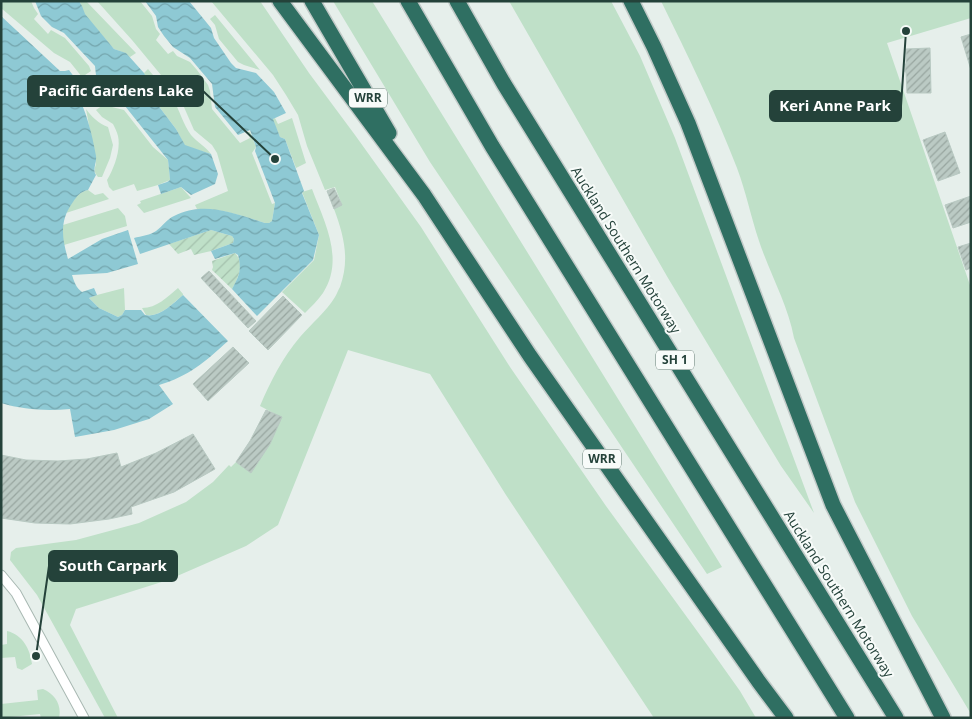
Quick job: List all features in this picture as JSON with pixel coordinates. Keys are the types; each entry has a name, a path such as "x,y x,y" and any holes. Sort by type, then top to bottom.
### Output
{"highway":[{"path":"280,1 424,195"},
{"name":"WRR","path":"312,1 424,195 536,364 786,718"},
{"path":"408,1 492,146 846,718"},
{"name":"Auckland Southern Motorway","path":"458,1 504,84 896,718"},
{"path":"631,1 688,123 833,505 943,718"}],"lane":[{"path":"1,575 16,593 84,718"}],"green space":[{"path":"1,1 31,1 38,14 34,19 48,34 51,30 65,38 89,66 91,71 82,77 70,62 54,53 1,8"},
{"path":"81,1 86,1 136,53 130,57 114,49 84,14"},
{"path":"97,1 140,1 152,16 156,29 160,34 156,40 168,54 173,51 177,56 190,62 197,70 208,85 212,109 240,143 250,138 247,132 250,132 256,147 252,153 272,204 275,203 272,221 265,223 223,211 197,209 195,205 228,191 217,153 212,145 194,130 180,98"},
{"path":"211,1 260,1 309,73 421,227 510,367 606,506 740,691 756,718 654,718 506,495 430,374 348,350 278,525 246,546 168,580 76,609 70,625 118,718 105,718 37,595 10,560 11,552 16,548 76,540 139,523 186,502 213,482 229,465 231,467 236,462 251,473 270,444 281,417 260,406 264,397 277,370 288,353 335,297 340,287 345,267 343,238 334,209 342,205 335,187 325,190 307,146 298,115 273,75"},
{"path":"333,1 372,1 722,567 707,574 430,162"},
{"path":"509,1 611,1 640,56 675,138 814,513 781,466 668,278"},
{"path":"661,1 971,1 971,18 887,43 971,288 971,714 912,616 855,502 759,241 729,147"},
{"path":"215,15 260,70 238,62 219,39 215,25 210,19"},
{"path":"148,69 173,99 191,135 211,154 185,146 176,129 148,92 144,73"},
{"path":"106,103 112,107 124,110 153,147 168,160 170,180 137,191 134,184 113,191 109,187 107,180 116,159 119,141 113,124 102,117 96,110"},
{"path":"86,109 95,120 108,127 113,145 102,177 98,177 95,171 96,164"},
{"path":"275,118 278,124 292,118 306,163 296,168 285,139 280,137 272,119"},
{"path":"181,187 191,198 144,213 137,205 141,203 140,201"},
{"path":"312,189 327,227 332,254 332,267 323,293 305,313 282,292 314,260 319,235 302,192"},
{"path":"88,190 95,195 103,193 109,199 66,213 72,202 84,191"},
{"path":"118,208 125,216 127,226 64,245 63,225"},
{"path":"211,230 232,236 234,239 233,243 194,255 191,249 178,254 169,244"},
{"path":"235,253 240,261 240,266 232,289 212,270 212,261"},
{"path":"124,288 125,310 118,317 99,308 89,298 97,295"},
{"path":"178,288 183,295 175,302 162,312 146,315 142,308 157,304"},
{"path":"7,631 21,639 30,653 32,664 22,670 17,668 15,657 1,658 1,645 7,644"},
{"path":"43,689 57,700 60,713 59,718 41,718 40,714 1,718 1,704 38,700 37,690"}],"water":[{"path":"35,1 79,1 85,14 114,49 126,53 144,73 148,92 176,129 185,145 211,154 218,174 215,184 191,195 181,187 161,194 158,185 170,180 168,160 125,106 110,102 106,98 97,85 95,66 64,33 52,27 41,16"},
{"path":"145,1 189,1 211,28 214,38 231,63 236,68 256,73 274,92 286,113 273,119 280,137 285,139 304,191 302,193 319,235 313,260 257,316 232,289 239,273 238,255 235,253 215,259 211,251 233,243 234,239 232,236 211,230 140,254 134,238 154,232 174,216 185,211 197,209 220,210 269,223 272,221 275,203 255,151 256,147 250,130 238,135 215,107 212,84 190,58 173,47 164,36 158,27 156,16"},
{"path":"1,16 60,71 69,70 78,82 75,90 90,130 96,156 94,170 96,175 88,190 77,196 65,216 63,237 68,259 102,239 128,230 138,264 107,273 72,275 74,282 82,292 94,288 97,295 89,298 99,308 118,317 125,310 141,310 145,315 156,314 166,310 183,295 228,341 196,368 159,385 173,404 149,419 114,430 75,437 70,409 36,409 1,403"}],"building":[{"path":"971,34 971,70 961,37"},
{"path":"930,48 931,93 907,93 905,72 906,49"},
{"path":"945,132 960,173 938,181 923,140"},
{"path":"334,188 342,205 334,209 327,191"},
{"path":"971,196 971,222 953,228 945,205"},
{"path":"971,243 971,268 966,270 958,247"},
{"path":"209,271 256,321 248,328 201,278"},
{"path":"283,296 302,315 268,350 249,331"},
{"path":"233,347 249,363 208,401 193,384"},
{"path":"266,410 282,417 270,444 251,473 236,462 250,441"},
{"path":"193,434 215,469 174,492 131,507 132,514 70,524 35,523 1,518 1,455 26,460 58,461 87,459 117,453 121,467 156,453"}],"place":[{"name":"Keri Anne Park","path":"906,31"},
{"name":"Pacific Gardens Lake","path":"275,159"},
{"name":"South Carpark","path":"36,656"}]}
